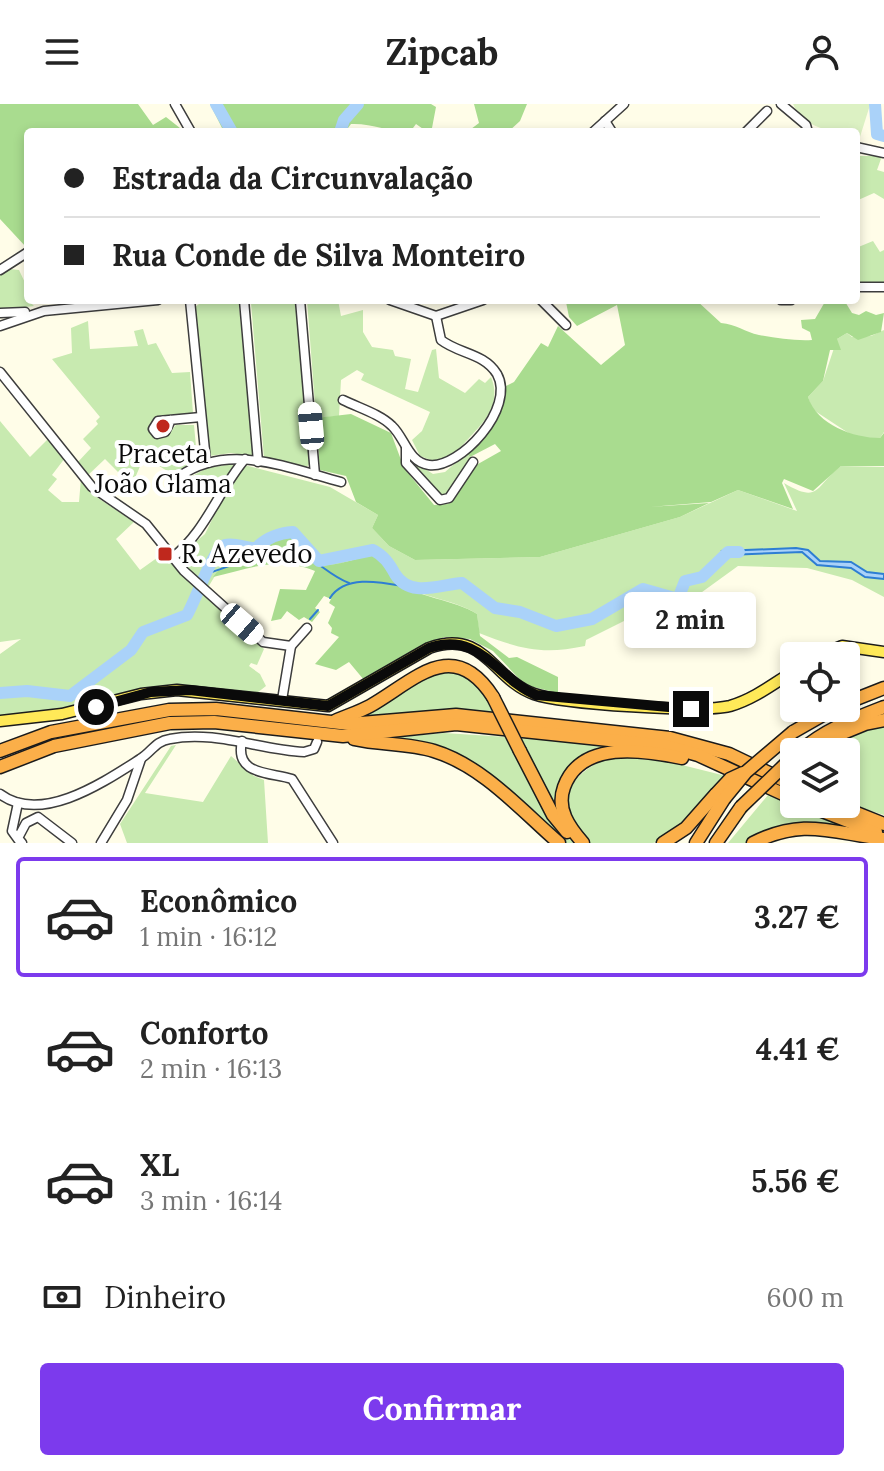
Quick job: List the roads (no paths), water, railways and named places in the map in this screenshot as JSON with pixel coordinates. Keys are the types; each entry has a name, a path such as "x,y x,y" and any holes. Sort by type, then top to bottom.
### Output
{"highway":[{"path":"333,722 367,708 432,668 464,669 480,679 493,697 553,815 569,834 583,843"},
{"path":"860,697 884,688"},
{"path":"820,738 837,726 884,707"},
{"path":"0,751 51,732 169,710 216,709 364,724 456,715 615,729 710,748 780,779"},
{"path":"837,738 884,720"},
{"path":"0,767 54,746 170,723 214,722 343,736 413,746 449,756 486,779 559,843"},
{"path":"696,843 730,779 746,772 793,732 810,722"},
{"path":"343,736 456,724 666,746 780,793"},
{"path":"583,843 567,824 561,795 572,772 589,758 619,751 644,752 720,766"},
{"path":"716,843 741,807 780,770"},
{"path":"663,843 686,828 720,796"},
{"path":"860,814 884,824"},
{"path":"838,818 884,837"},
{"path":"753,843 770,834 812,826 884,837"}],"main road":[{"path":"0,721 62,714 162,691 190,690 282,700 322,709 350,696 410,659 446,644 479,650 523,689 536,695 717,709 746,700 780,679"},
{"path":"860,649 884,652"}],"street":[{"path":"175,104 189,128"},
{"path":"597,128 624,104"},
{"path":"781,104 807,128"},
{"path":"750,128 767,111"},
{"path":"605,121 609,128"},
{"path":"860,148 884,153"},
{"path":"0,270 24,255"},
{"path":"860,287 884,287"},
{"path":"0,313 38,313 121,304"},
{"path":"190,304 206,461"},
{"path":"244,304 258,462"},
{"path":"300,304 315,475"},
{"path":"412,304 436,316 471,304"},
{"path":"545,304 566,325"},
{"path":"3,322 38,313"},
{"path":"343,400 394,427 406,448 424,464 450,461 492,422 502,398 502,387 491,366 441,340 436,316"},
{"path":"0,372 92,487 146,524 184,571 263,642 291,646"},
{"path":"171,420 201,417"},
{"path":"406,448 406,463 440,500 449,498 473,462"},
{"path":"173,557 203,526 227,480 245,459"},
{"path":"180,476 206,461 245,459 341,482"},
{"path":"282,700 291,646 307,628"},
{"path":"0,794 18,803 43,805 73,797 141,759 152,746 170,739 242,741 304,752 314,749 317,742"},
{"path":"242,741 240,754 247,765 268,776 289,777 333,843"},
{"path":"101,843 127,800 141,759"},
{"path":"18,803 12,831 21,842"},
{"path":"21,842 18,838 24,825 40,817 72,843"}],"water":[{"path":"808,550 820,561 851,562 867,572 884,574 884,579 865,577 851,568 817,565 802,552 728,555 723,551"}],"waterway":[{"path":"216,104 230,128"},
{"path":"341,128 358,104"},
{"path":"875,104 877,134 884,136"},
{"path":"0,693 27,691 70,696 131,650 143,632 187,615 215,555 220,548 229,544 256,548 268,539 293,532 319,561 373,550 409,586 426,588 462,583 495,608 520,612 556,626 592,619 643,589 678,599 685,581 702,577 728,552 739,552"},
{"path":"209,573 268,554 292,552 307,557 349,583"},
{"path":"330,598 337,590 357,582 414,588"},
{"path":"310,619 318,610"}],"place":[{"name":"Praceta João Glama","path":"163,426"},
{"name":"R. Azevedo","path":"165,554"}]}
